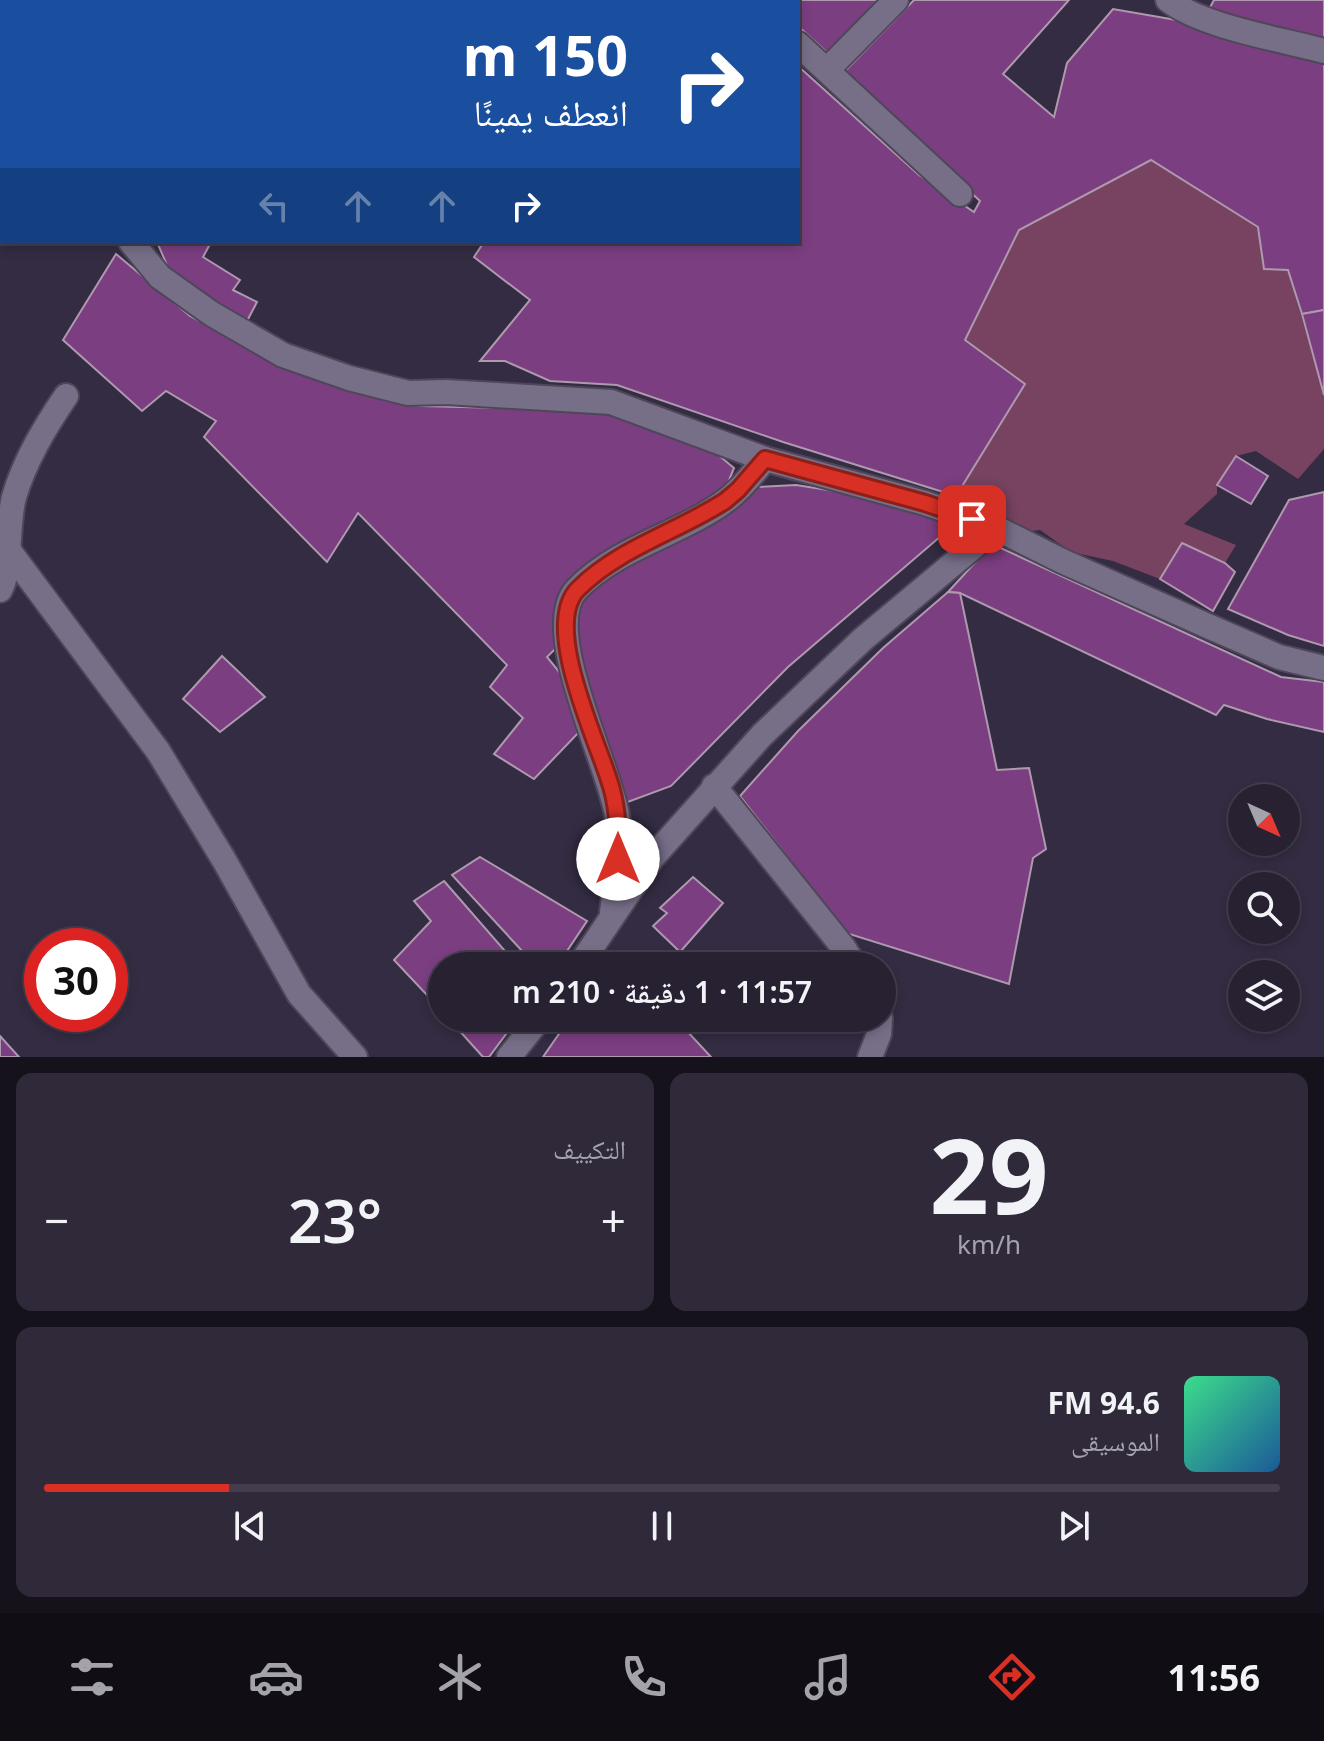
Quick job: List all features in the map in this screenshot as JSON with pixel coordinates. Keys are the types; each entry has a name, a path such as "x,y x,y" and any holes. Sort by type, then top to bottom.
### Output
{"street":[{"path":"827,70 896,0"},
{"path":"1168,0 1210,21 1324,51"},
{"path":"800,46 960,194"},
{"path":"133,244 160,277 212,314 283,355 349,378 408,393 446,392 611,402 765,459 925,503 996,528 1062,561 1279,657 1324,668"},
{"path":"0,590 5,581 14,497 39,437 66,396"},
{"path":"612,916 618,819 609,780 569,662 565,625 568,602 574,592 600,570 725,501 765,459"},
{"path":"588,952 652,858 762,735 863,639 996,528"},
{"path":"7,548 158,751 299,994 355,1057"},
{"path":"714,786 846,952"},
{"path":"509,1057 529,1032"},
{"path":"870,1057 879,1032"}],"shaded area":[{"path":"1151,160 1258,227 1264,269 1288,270 1324,395 1324,449 1298,479 1256,451 1236,456 1217,484 1217,494 1184,524 1236,545 1225,563 1182,544 1160,579 1113,561 1071,552 1040,530 1023,532 956,496 1025,384 965,340 1019,230"}],"building":[{"path":"800,0 887,0 833,58 800,28"},
{"path":"914,0 1069,0 1003,74 1054,117 1067,63 1113,9 1188,22 1324,58 1324,310 1302,314 1288,270 1264,269 1258,227 1151,160 1019,230 965,340 1025,384 956,496 783,442 617,385 550,381 505,361 480,361 530,300 474,257 483,244 800,244 800,68 919,175 974,212 980,201 845,71"},
{"path":"1214,0 1324,0 1324,45 1208,11"},
{"path":"158,244 206,244 209,246 203,257 240,280 233,290 257,302 246,323 172,277"},
{"path":"116,254 190,316 267,357 347,388 386,400 421,406 610,411 716,453 734,468 721,500 567,595 561,643 547,657 574,690 582,729 534,779 494,754 523,718 490,687 507,665 358,513 327,562 204,437 216,421 166,391 142,411 63,340"},
{"path":"1324,310 1324,395 1302,314"},
{"path":"1236,456 1268,476 1251,504 1217,485"},
{"path":"796,485 860,495 955,524 788,667 671,786 625,803 566,615 609,568 757,487"},
{"path":"1324,492 1324,646 1288,635 1228,609 1289,500"},
{"path":"1182,543 1225,563 1235,572 1213,611 1160,579"},
{"path":"992,544 1281,677 1324,682 1324,732 1224,705 1216,715 960,593 948,592"},
{"path":"948,592 960,593 997,770 1029,768 1046,849 1033,858 1009,984 846,933 740,796 798,731 883,648"},
{"path":"222,656 265,697 220,732 183,699"},
{"path":"480,857 587,921 566,952 523,952 452,875"},
{"path":"693,877 723,903 680,952 653,926 667,913 660,908"},
{"path":"444,881 506,952 428,952 428,996 394,960 431,921 414,901"},
{"path":"461,1032 508,1032 489,1057 483,1057"},
{"path":"560,1032 688,1032 711,1057 543,1057"},
{"path":"0,1036 19,1057 0,1057"}],"route":[{"path":"618,859 618,819 609,780 566,648 566,611 574,592 600,570 629,552 725,501 765,459 972,519"}]}
